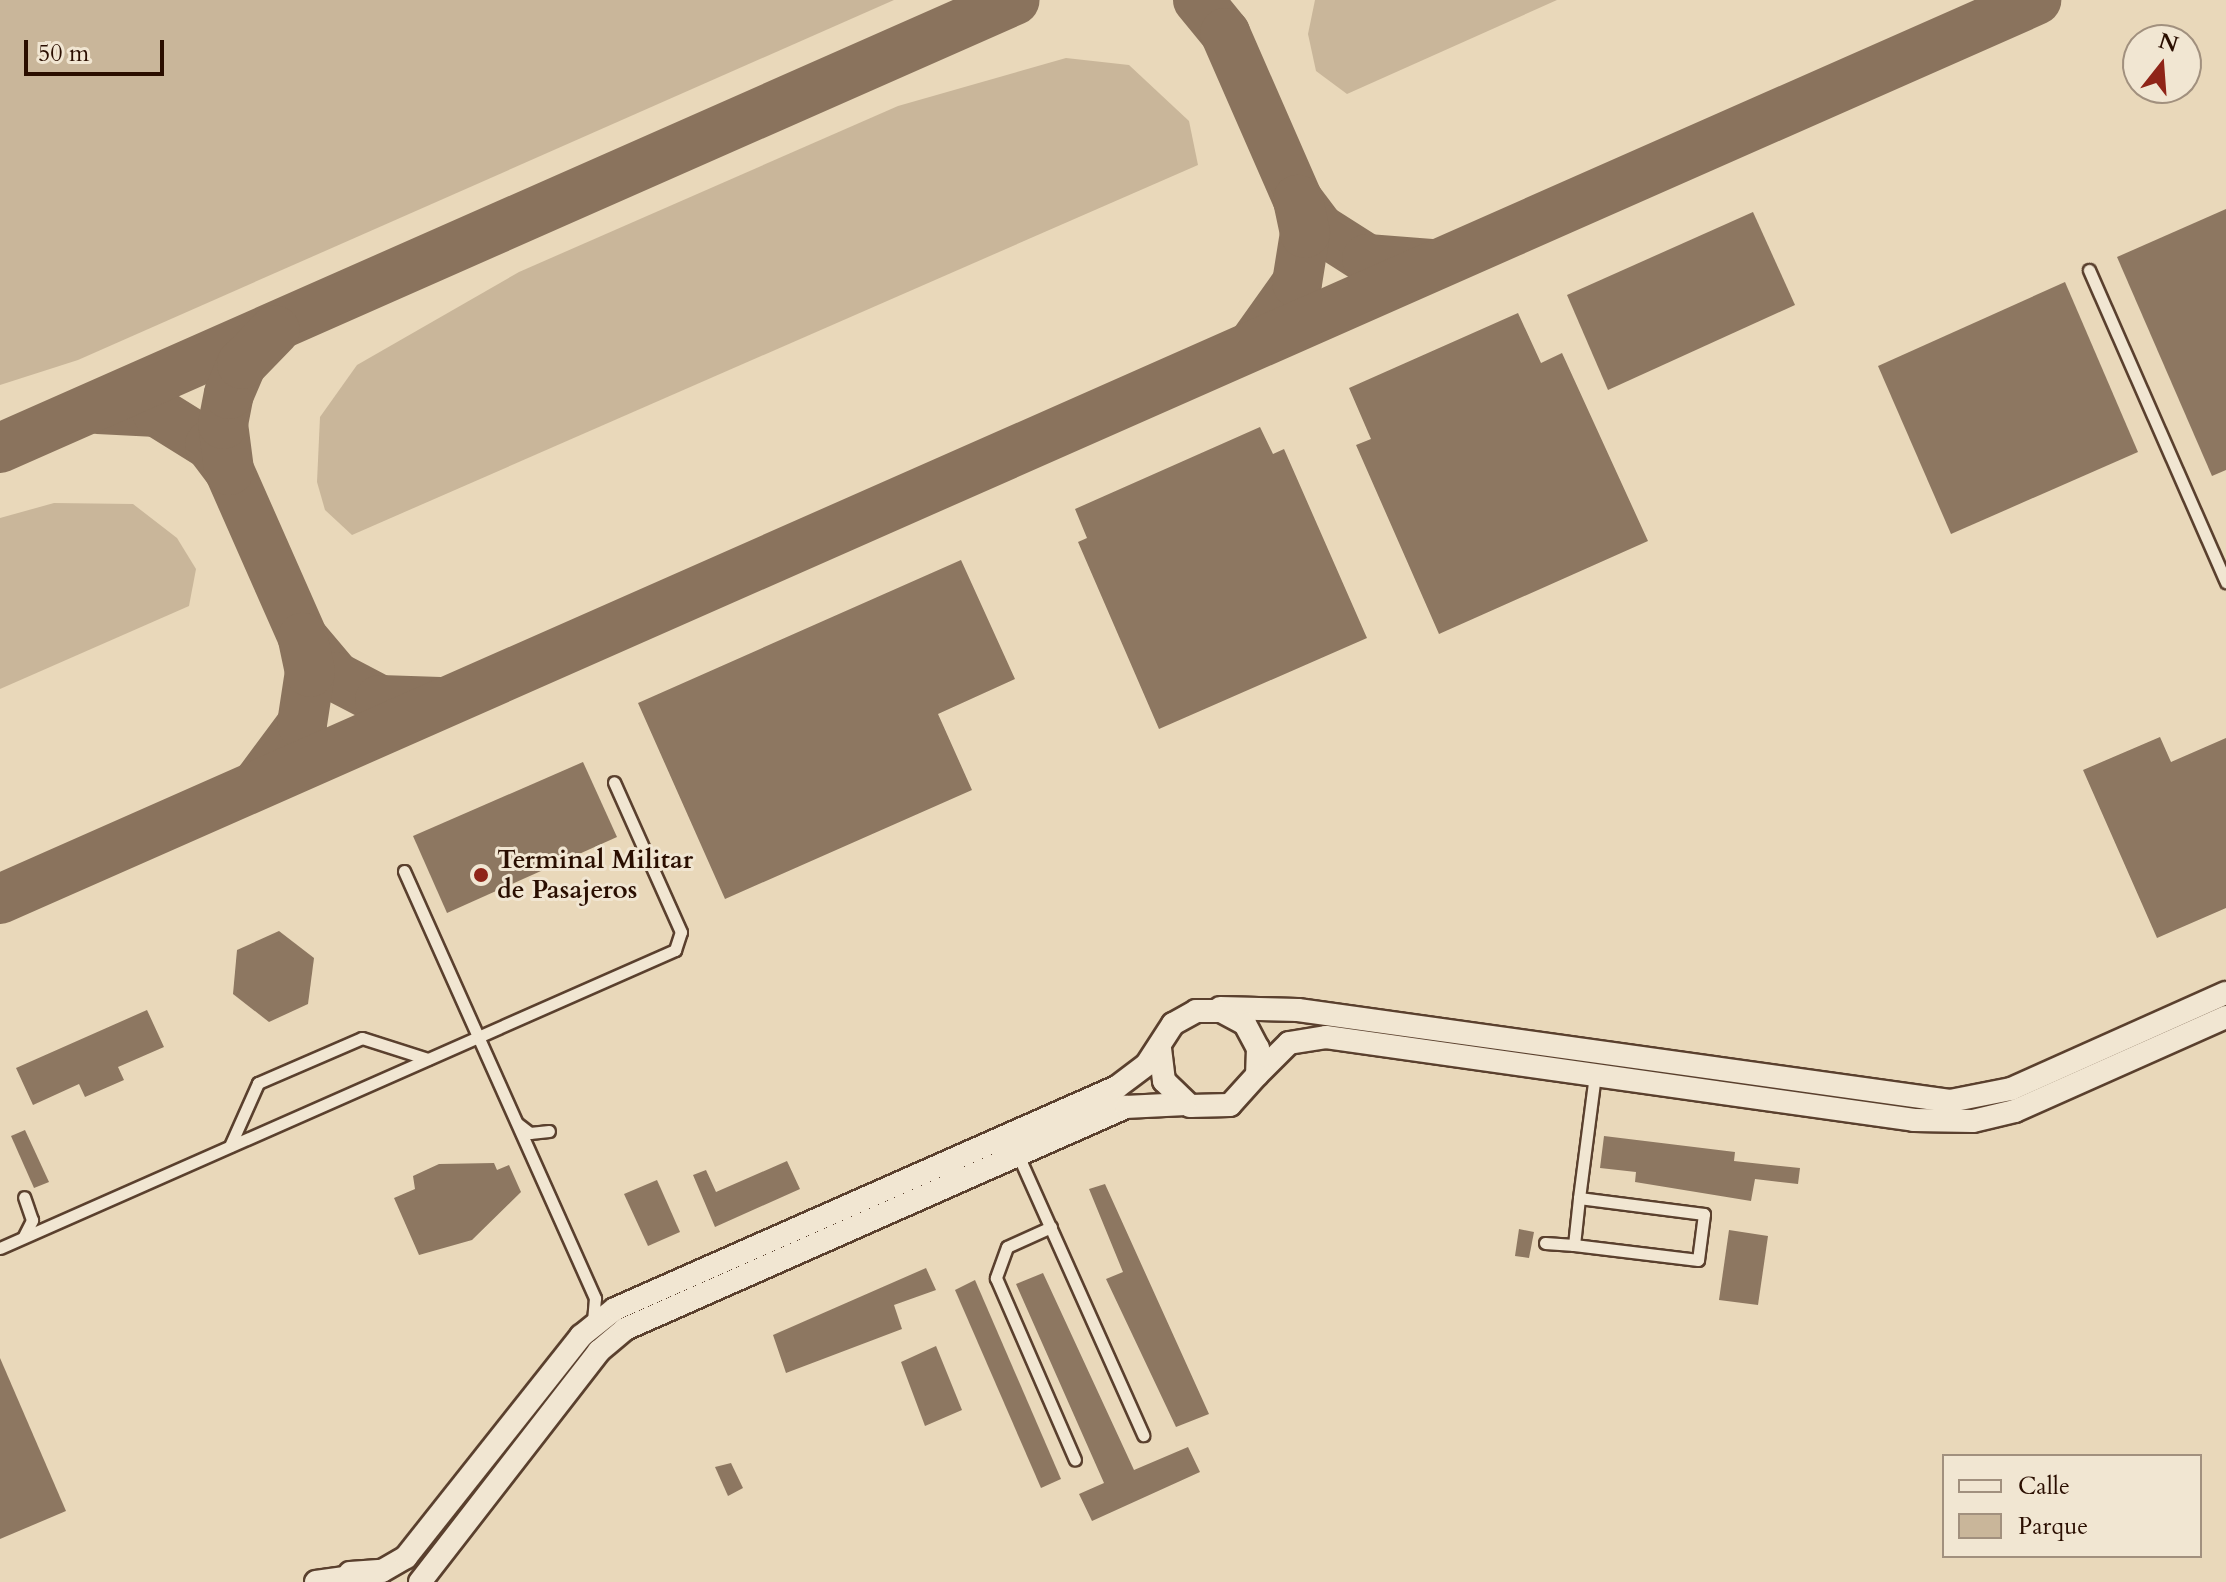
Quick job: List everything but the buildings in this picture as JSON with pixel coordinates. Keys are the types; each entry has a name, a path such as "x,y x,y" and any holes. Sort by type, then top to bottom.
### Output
{"street":[{"path":"420,1582 599,1351 654,1304 1117,1087 1160,1046 1183,1016 1208,1009 1298,1010 1950,1101 2011,1089 2226,993"},
{"path":"1208,1009 1245,1024 1258,1048 1257,1075"},
{"path":"316,1582 350,1573 382,1571 406,1557 587,1329 626,1304 654,1304 1136,1104 1230,1105 1279,1050 1314,1037 1914,1120 1973,1121 2015,1111 2226,1017"},
{"path":"1160,1046 1164,1081 1190,1106"},
{"path":"350,1573 385,1582"}],"lane":[{"path":"2089,270 2226,582"},
{"path":"0,1248 478,1037 681,942 614,782"},
{"path":"404,871 595,1298 587,1329"},
{"path":"230,1146 258,1083 357,1040 429,1059"},
{"path":"394,1074 404,1060 398,1049"},
{"path":"1574,1245 1595,1075"},
{"path":"244,1116 262,1133"},
{"path":"515,1120 530,1133 549,1131 535,1145 535,1164"},
{"path":"1018,1155 1143,1435"},
{"path":"1545,1243 1698,1260 1704,1214 1579,1198"},
{"path":"19,1240 31,1226 27,1203 43,1221 60,1222"},
{"path":"1051,1227 1007,1247 996,1278 1075,1460"},
{"path":"595,1298 626,1304"}],"green space":[{"path":"0,0 894,0 78,360 0,385"},
{"path":"1315,0 1557,0 1347,94 1316,71 1308,34"},
{"path":"1066,58 1129,65 1189,121 1198,165 352,535 325,510 317,482 320,417 357,365 519,272 898,106"},
{"path":"54,503 133,504 177,538 196,569 189,606 0,689 0,518"}],"taxiway":[{"path":"0,448 1015,0"},
{"path":"1198,0 1225,33 1298,200 1320,229 1367,259 1431,264"},
{"path":"0,899 2036,0"},
{"path":"1255,342 1297,283 1305,233 1298,200"},
{"path":"229,470 223,424 229,394 242,364 275,330"},
{"path":"98,409 157,412 210,445 229,470 303,638 336,677 380,700 440,702"},
{"path":"259,782 302,724 310,672 303,638"}],"place":[{"name":"Terminal Militar de Pasajeros","path":"481,875"}]}
